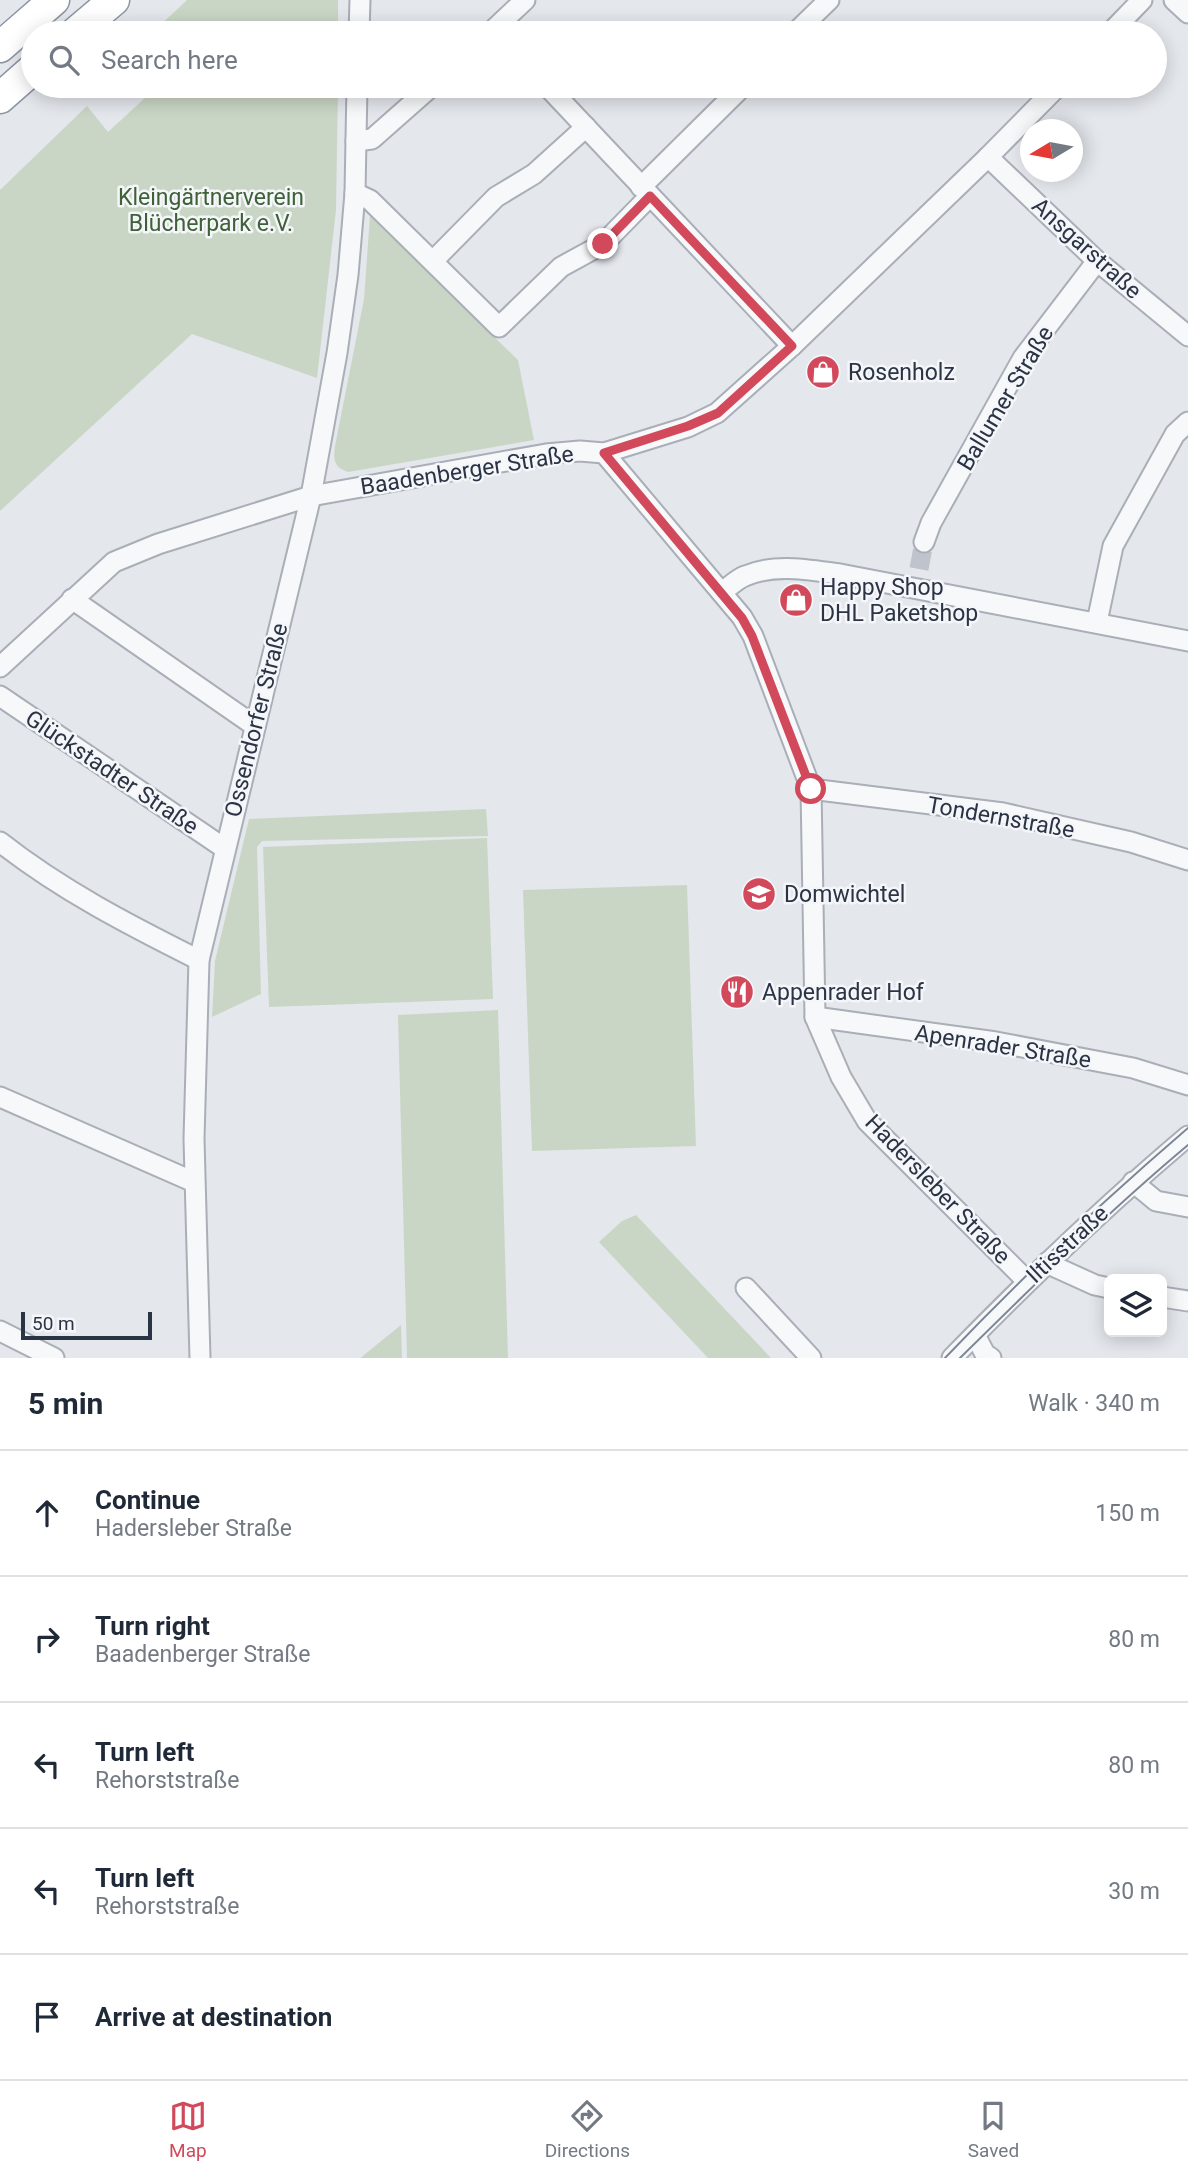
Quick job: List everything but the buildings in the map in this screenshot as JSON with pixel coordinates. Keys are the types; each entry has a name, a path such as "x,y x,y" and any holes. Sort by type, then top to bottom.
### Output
{"highway":[{"path":"30,21 54,0"},
{"path":"89,21 114,0"},
{"path":"0,47 21,29"},
{"path":"0,98 21,80"}],"street":[{"path":"359,21 360,0"},
{"path":"505,21 525,0"},
{"path":"807,21 829,0"},
{"path":"1122,21 1142,0"},
{"path":"1174,0 1188,13"},
{"name":"Ossendorfer Straße","path":"200,1358 194,1182 199,960 311,496 348,275 355,193 358,98"},
{"path":"356,141 372,139 418,98"},
{"path":"558,98 792,346"},
{"path":"355,193 370,200 499,327 561,267 603,244 645,191 732,98"},
{"name":"Baadenberger Straße","path":"0,667 114,562 158,544 311,496 546,454 604,453 688,426 718,413 792,346 1046,98"},
{"path":"433,261 496,197 534,174 586,127"},
{"name":"Ansgarstraße","path":"988,157 1097,261 1188,336"},
{"name":"Ballumer Straße","path":"924,542 931,523 1023,358 1097,261"},
{"path":"1097,622 1112,546 1175,435 1188,422"},
{"name":"Hadersleber Straße","path":"604,453 742,618 752,636 811,789 816,1017 841,1077 867,1121 1027,1281"},
{"path":"722,592 744,576 765,570 790,568 917,578 1097,622 1188,640"},
{"path":"72,599 255,726"},
{"name":"Glückstadter Straße","path":"0,696 224,848"},
{"name":"Tondernstraße","path":"811,789 1003,813 1131,842 1188,860"},
{"path":"0,842 28,864 114,918 199,960"},
{"name":"Apenrader Straße","path":"816,1017 1008,1044 1133,1068 1188,1085"},
{"path":"0,1097 194,1182"},
{"name":"Iltisstraße","path":"952,1358 1027,1281 1133,1182 1188,1136"},
{"path":"1133,1182 1156,1202 1188,1207"},
{"path":"1048,1262 1104,1287"},
{"path":"746,1288 811,1358"},
{"path":"1167,1298 1188,1301"},
{"path":"0,1331 54,1358"},
{"path":"975,1335 985,1354 991,1358"}],"green space":[{"path":"187,0 338,0 338,21 165,21"},
{"name":"Kleingärtnerverein Blücherpark e.V.","path":"145,98 338,98 336,210 317,378 192,334 0,511 0,190 87,106 108,132"},
{"path":"370,216 518,360 534,440 348,472 337,465 335,446 364,299"},
{"path":"486,809 488,836 262,841 257,847 261,994 212,1017 215,961 249,819"},
{"path":"487,838 493,999 269,1007 263,847"},
{"path":"687,885 696,1146 532,1151 523,890"},
{"path":"498,1010 508,1358 407,1358 398,1015"},
{"path":"636,1215 771,1358 708,1358 599,1242 622,1221"},
{"path":"401,1325 402,1358 361,1358 364,1355"}],"tunnel":[{"path":"919,569 924,542"}],"tram line":[{"path":"945,1358 1064,1240 1188,1128"},
{"path":"960,1358 1100,1223 1188,1145"}],"place":[{"name":"Rosenholz","path":"823,372"},
{"name":"Happy Shop DHL Paketshop","path":"796,600"},
{"name":"Domwichtel","path":"759,894"},
{"name":"Appenrader Hof","path":"737,992"}],"route":[{"path":"603,244 650,196 792,346 718,413 688,426 604,453 742,618 752,636 811,789"}]}
